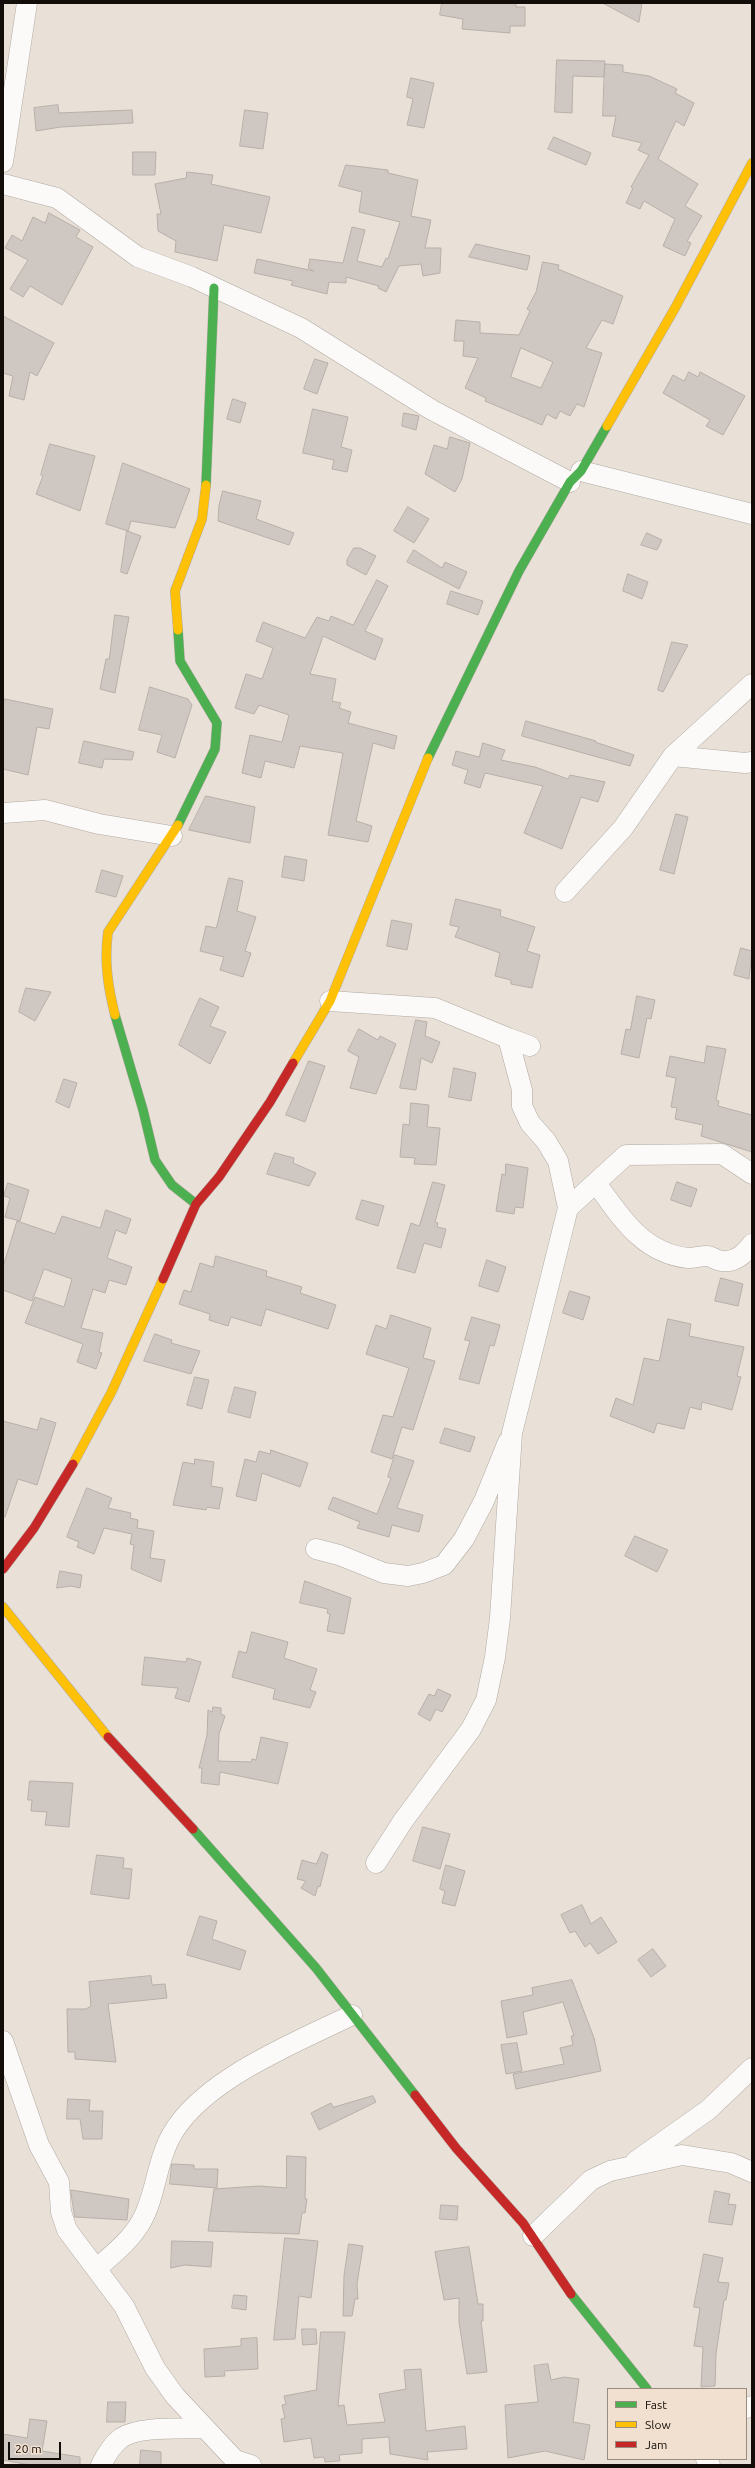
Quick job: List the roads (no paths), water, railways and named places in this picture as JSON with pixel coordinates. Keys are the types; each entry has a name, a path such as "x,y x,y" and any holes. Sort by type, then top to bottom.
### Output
{"street":[{"path":"3,162 27,3"},
{"path":"3,111 13,90"},
{"path":"3,1569 24,1543 68,1474 104,1406 196,1204 219,1177 270,1102 330,1001 358,937 424,766 519,571 675,308 752,163"},
{"path":"3,184 57,198 138,258 192,277 301,328 432,410 576,476 752,514"},
{"path":"196,1204 173,1188 154,1160 144,1111 117,1021 104,949 108,932 172,836 215,748 216,742 217,723 180,662 175,591 202,519 204,506 214,288"},
{"path":"565,892 623,828 673,756 752,684"},
{"path":"673,756 745,763 752,762"},
{"path":"3,813 45,810 99,824 172,836"},
{"path":"330,1001 435,1008 530,1046"},
{"path":"316,1549 339,1555 384,1573 408,1576 423,1573 444,1565 464,1539 484,1501 512,1433 568,1208 558,1161 546,1141 530,1123 522,1106 522,1090 508,1038"},
{"path":"568,1208 626,1155 722,1154 752,1174"},
{"path":"596,1183 620,1216 646,1244 669,1254 689,1258 708,1256 720,1261 734,1260 746,1253 752,1244"},
{"path":"376,1863 403,1821 471,1729 486,1700 496,1657 500,1618 512,1433"},
{"path":"3,1607 92,1719 239,1879 316,1968 456,2148 500,2194 533,2236 581,2309 646,2388"},
{"path":"97,2268 123,2246 141,2222 168,2141 187,2113 233,2076 352,2015"},
{"path":"3,2041 39,2145 59,2182 61,2212 67,2230 97,2268 135,2324 155,2368 175,2396 203,2428 235,2460 251,2465"},
{"path":"630,2166 708,2110 752,2068"},
{"path":"533,2236 591,2180 610,2171 682,2155 730,2163 752,2172"},
{"path":"101,2465 107,2452 122,2438 141,2431 203,2428"}]}
